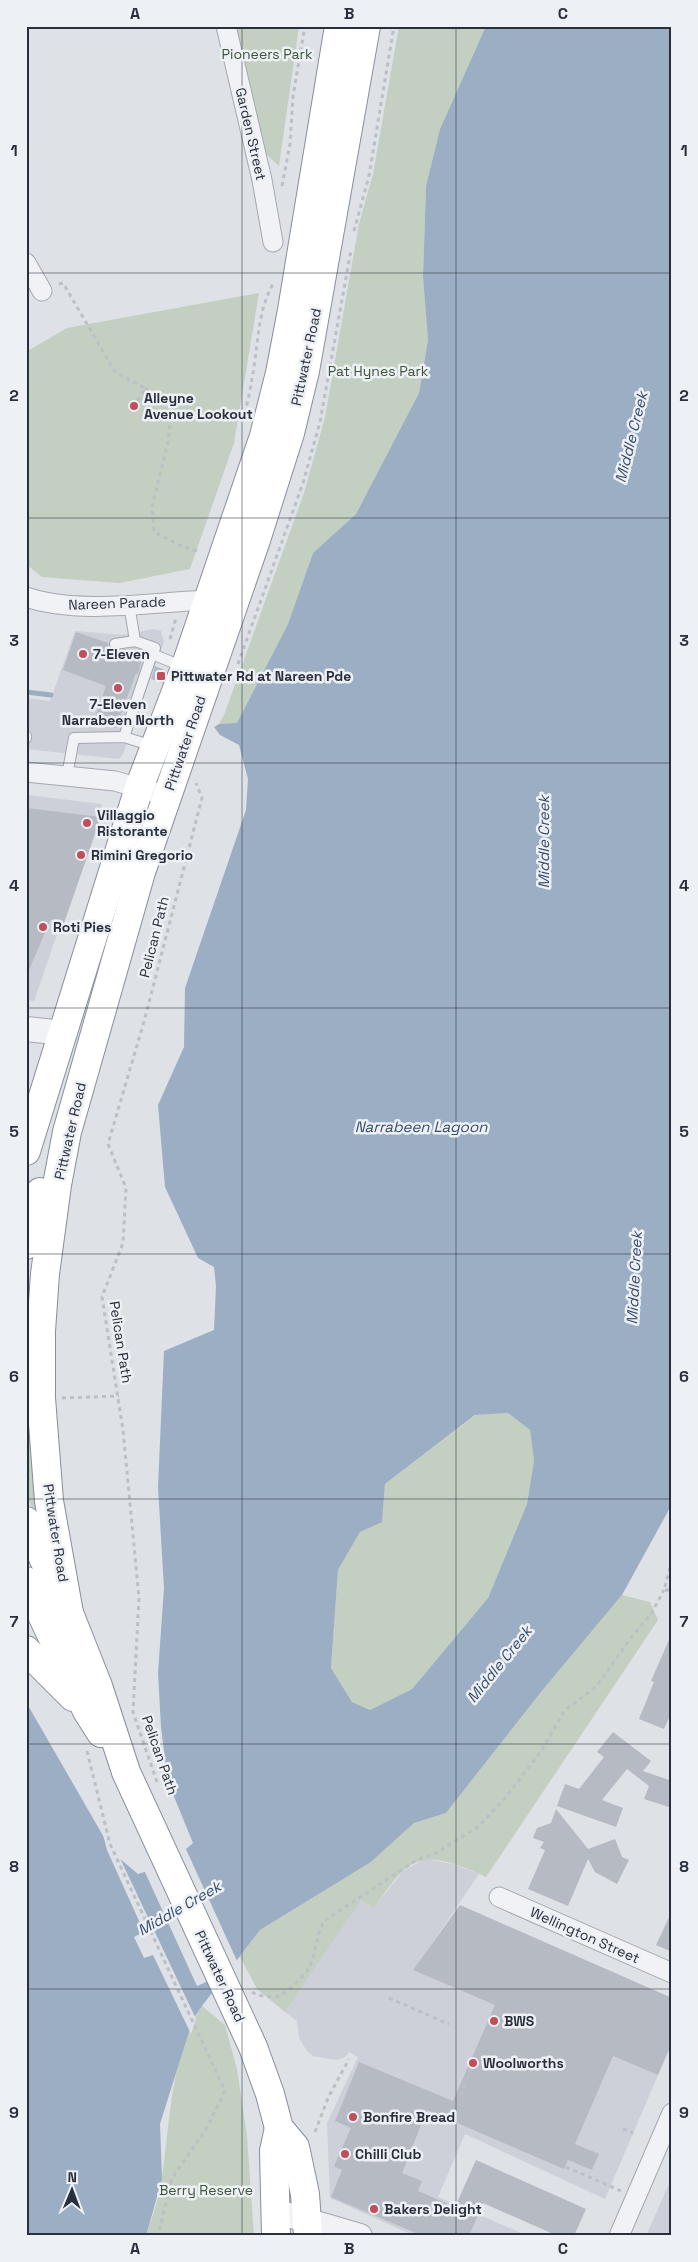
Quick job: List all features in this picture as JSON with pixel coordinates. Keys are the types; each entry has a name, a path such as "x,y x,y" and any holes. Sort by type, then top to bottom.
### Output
{"highway":[{"name":"Pittwater Road","path":"26,1151 139,788 154,747 175,664 209,600 264,436 280,374 339,26"},
{"name":"Pittwater Road","path":"69,1613 49,1501 41,1398 41,1331 44,1274 52,1212 67,1132 141,872 256,540 290,433 306,362 366,26"},
{"path":"26,1244 44,1178 67,1132"},
{"name":"Pittwater Road","path":"26,1521 69,1613 98,1686 126,1772 253,2047 270,2094 279,2128 295,2147 305,2194 308,2227"},
{"name":"Pittwater Road","path":"26,1581 87,1711 126,1772"},
{"path":"26,1650 87,1711"},
{"name":"Pittwater Road","path":"276,2223 274,2152 279,2128"}],"street":[{"name":"Garden Street","path":"226,26 262,180 273,242"},
{"path":"26,262 42,291"},
{"name":"Nareen Parade","path":"26,597 42,603 61,605 209,600"},
{"path":"26,772 115,781 167,796"},
{"path":"26,1029 64,1033"},
{"name":"Wellington Street","path":"499,1897 672,1973"},
{"path":"619,2236 672,2113"},
{"path":"276,2223 360,2236"}],"lane":[{"path":"129,604 135,641"},
{"path":"115,644 135,641 155,648 124,737"},
{"path":"152,654 175,664"},
{"path":"67,776 74,738 124,737 154,747"}],"path":[{"path":"281,193 290,144 293,96 305,26"},
{"path":"241,430 252,380 266,295 274,283 275,275"},
{"path":"42,291 63,283 115,372 162,398 170,423 168,440 152,507 154,532 178,545 200,552"},
{"path":"134,406 145,388"},
{"path":"198,559 203,543"},
{"path":"175,664 182,601"},
{"name":"Pelican Path","path":"159,1787 133,1712 139,1598 119,1396 102,1297 123,1243 126,1188 108,1144 145,1018 202,798 195,780"},
{"path":"41,1398 119,1396"},
{"path":"258,1996 279,1996 310,1967 317,1934 324,1921 415,1861 436,1853 479,1826 505,1798 540,1753 565,1710 596,1687 630,1638 651,1614 664,1590 672,1560"},
{"path":"664,1590 672,1590"},
{"path":"83,1746 88,1753 110,1844 225,2091 205,2131 172,2178 158,2236"},
{"path":"389,1998 449,2024"},
{"path":"315,2132 328,2098 349,2059"},
{"path":"461,2095 473,2063"},
{"path":"623,2129 633,2133"},
{"path":"566,2167 606,2184"}],"shaded area":[{"path":"154,629 161,631 164,642 123,754 119,759 26,749 26,698 50,701 75,631 123,635"},
{"path":"28,795 102,804 34,1001 26,1000"},
{"path":"425,1859 453,1864 479,1874 414,1970 658,2075 605,2199 465,2134 438,2197 528,2236 415,2236 330,2198 327,2123 358,2057 349,2052 345,2057 336,2060 313,2056 307,2051 299,2038 297,2021 285,2012 361,1899 374,1908 403,1871"},
{"path":"672,2177 672,2236 646,2236"}],"green space":[{"name":"Pioneers Park","path":"233,26 299,26 279,166 266,154 261,145"},
{"name":"Pat Hynes Park","path":"399,26 486,26 440,129 426,186 423,277 428,340 419,393 356,514 313,553 288,624 237,723 219,724 224,715 304,493 325,417 359,224 373,174"},
{"path":"259,293 234,443 190,569 119,583 42,577 26,564 26,352 67,328"},
{"path":"29,1408 45,1540 26,1493 26,1409"},
{"path":"508,1413 530,1430 534,1461 527,1504 488,1598 412,1689 370,1710 352,1702 331,1668 338,1570 360,1532 382,1521 385,1484 476,1415"},
{"path":"622,1595 650,1602 658,1620 486,1877 444,1861 422,1861 412,1864 395,1879 374,1908 361,1900 285,2012 257,1989 240,1957 260,1930 371,1862 414,1823 446,1813 541,1692"},
{"name":"Berry Reserve","path":"202,2006 225,2025 237,2069 247,2136 254,2236 146,2236 161,2184 173,2088 178,2066 192,2024"}],"water":[{"name":"Narrabeen Lagoon","path":"486,26 672,26 672,1504 622,1595 541,1692 446,1813 414,1823 371,1862 260,1930 202,2006 193,2019 160,2124 162,2179 146,2236 26,2236 26,1702 113,1853 138,1874 169,1864 193,1843 168,1782 161,1727 158,1673 164,1588 158,1487 164,1351 214,1330 216,1286 214,1267 198,1258 165,1187 158,1105 184,1047 185,988 246,810 248,779 239,745 220,735 214,727 219,724 237,723 288,624 313,553 356,514 419,393 428,340 423,277 426,186 440,129","holes":["508,1413 530,1430 534,1461 527,1504 488,1598 412,1689 370,1710 352,1702 331,1668 338,1570 360,1532 382,1522 385,1484 475,1415"]}],"pier":[{"path":"101,1827 118,1854 196,2019 191,2034 153,1955 144,1958 134,1937 144,1932 107,1850"},
{"path":"185,1847 238,1963 233,1970 197,1986 144,1870 168,1862"}],"building":[{"path":"76,632 108,643 109,648 113,651 126,649 143,655 138,674 136,673 116,728 94,720 106,686 63,670"},
{"path":"155,666 167,671 163,683 151,679"},
{"path":"26,808 101,817 64,923 50,921 26,977"},
{"path":"672,1633 672,1711 664,1729 639,1719 654,1682 651,1681"},
{"path":"613,1732 651,1761 643,1771 672,1781 672,1808 644,1799 649,1786 627,1769 602,1800 623,1808 616,1827 557,1806 565,1784 579,1789 604,1757 597,1752"},
{"path":"556,1809 588,1849 615,1839 622,1857 629,1860 617,1884 595,1872 588,1859 568,1906 528,1889 545,1850 540,1848 544,1842 533,1838 537,1828 551,1823"},
{"path":"460,1905 672,1998 672,2043 658,2075 613,2056 575,2144 599,2154 592,2170 568,2160 564,2169 427,2110 402,2173 422,2181 418,2191 455,2207 476,2160 586,2209 574,2236 558,2236 483,2203 469,2236 423,2236 331,2197 342,2170 334,2166 351,2128 335,2121 359,2062 453,2101 495,2005 413,1970"},
{"path":"672,1911 672,1952 656,1945"}],"waterway":[{"path":"26,692 51,695"}],"place":[{"name":"Alleyne Avenue Lookout","path":"134,406"},
{"name":"7-Eleven","path":"83,654"},
{"name":"Pittwater Rd at Nareen Pde","path":"161,676"},
{"name":"7-Eleven Narrabeen North","path":"118,688"},
{"name":"Villaggio Ristorante","path":"87,823"},
{"name":"Rimini Gregorio","path":"81,855"},
{"name":"Roti Pies","path":"43,927"},
{"name":"BWS","path":"494,2021"},
{"name":"Woolworths","path":"473,2063"},
{"name":"Bonfire Bread","path":"353,2117"},
{"name":"Chilli Club","path":"345,2154"},
{"name":"Bakers Delight","path":"374,2209"}],"water label":[{"name":"Middle Creek","path":"631,437"},
{"name":"Middle Creek","path":"543,842"},
{"name":"Middle Creek","path":"634,1278"},
{"name":"Middle Creek","path":"499,1664"},
{"name":"Middle Creek","path":"179,1908"}]}
